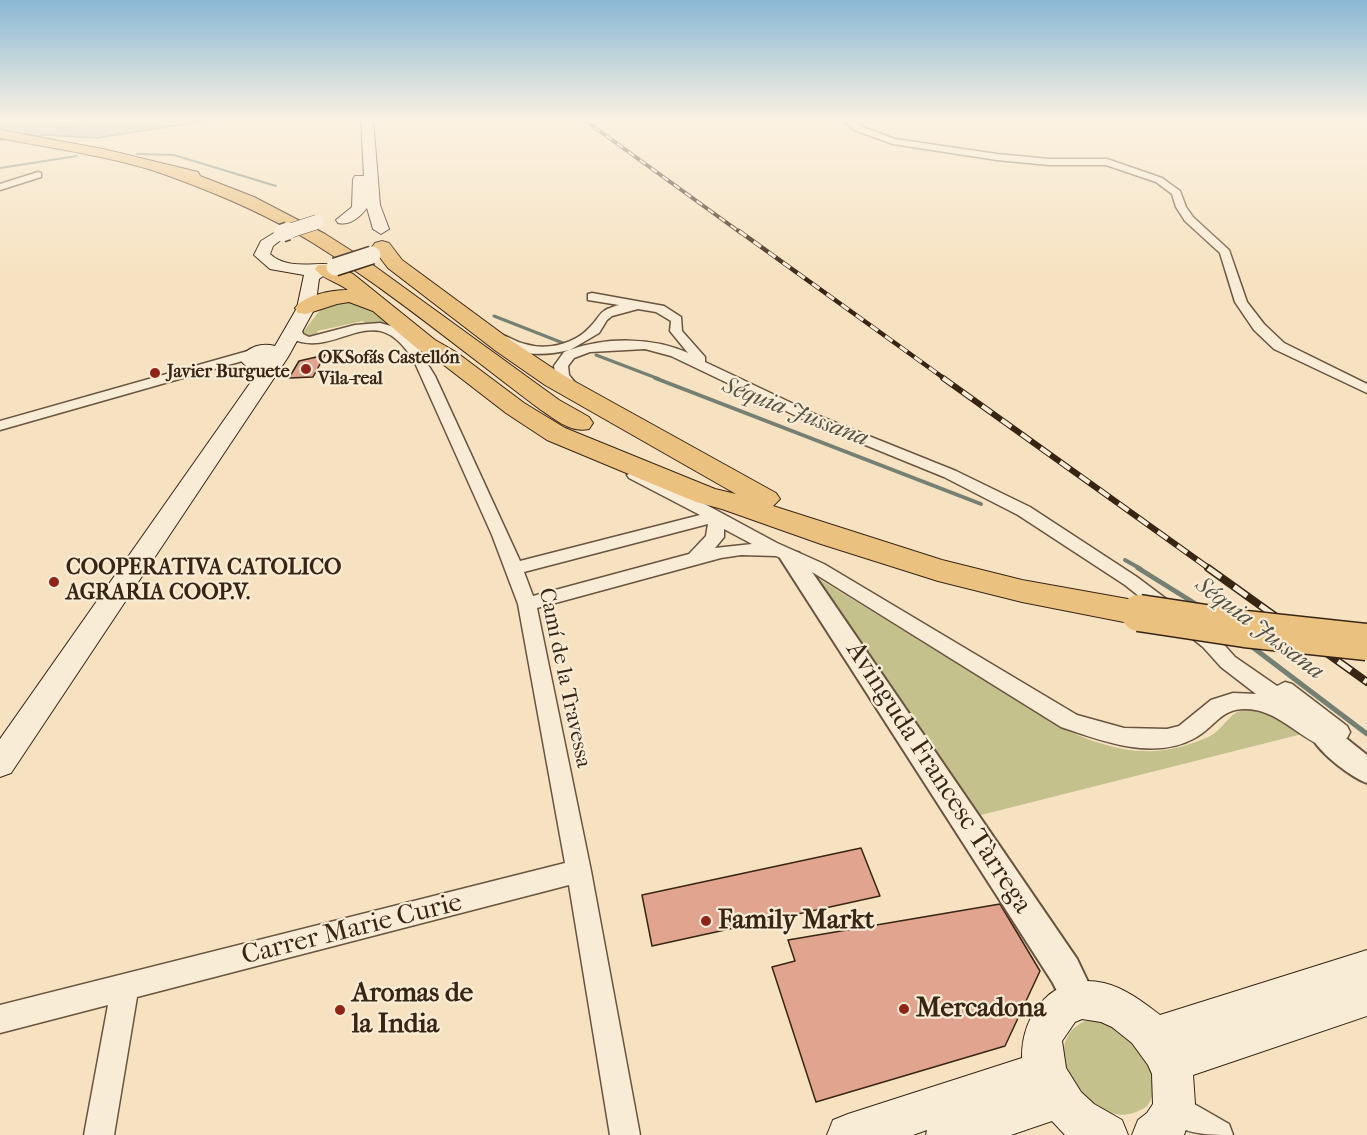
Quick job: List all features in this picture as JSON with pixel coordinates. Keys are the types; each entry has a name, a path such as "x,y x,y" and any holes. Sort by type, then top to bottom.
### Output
{"highway":[{"path":"155,172 174,179 207,201 277,236"},
{"path":"174,172 248,201 318,238 358,264 550,405 724,509 832,537 938,570 1022,591 1139,613 1367,642"},
{"path":"176,172 259,190 329,221"},
{"path":"378,244 395,264 546,374 773,503 813,522 832,537"},
{"path":"327,269 346,278 427,345 447,357 515,408 556,434 706,496 724,509"},
{"path":"307,297 356,296 389,313"}],"main road":[{"path":"362,172 362,207 358,212 277,236 266,244 262,255 271,263 288,269 327,269 350,264 378,244"},
{"path":"368,172 378,244"},
{"path":"329,221 358,221 378,244"},
{"path":"288,269 307,297"},
{"path":"0,764 262,361 295,327 307,297 311,277 327,269"},
{"path":"1162,1049 1367,969"},
{"path":"1162,1049 1367,997"},
{"path":"1107,1135 1078,1119 1053,1085 1042,1051 1044,1032 1052,1017 1064,1006 1080,1001 1099,1002 1119,1008 1138,1020 1162,1049 1176,1086 1164,1121"},
{"path":"848,1135 1053,1085"},
{"path":"947,1135 1053,1085"}],"street":[{"path":"1136,172 1159,180 1177,193 1181,207 1189,219 1225,252 1240,302 1259,327 1279,346 1367,389"},
{"path":"0,187 38,175"},
{"path":"623,344 604,337 592,297 660,309 677,320 676,331 688,348 706,366"},
{"path":"482,327 509,344 535,351 562,350 577,343 615,310 634,306"},
{"name":"Camí de la Travessa","path":"295,327 297,336 308,341 363,327 382,328 400,334 407,341 433,388 515,568 527,604 579,872 625,1135"},
{"path":"645,345 663,340 676,331"},
{"path":"574,390 562,376 561,366 569,355 588,348 623,344 645,345 676,353 756,393 860,439 950,474 1024,511 1131,582 1210,642 1236,654 1333,736 1367,771"},
{"path":"0,426 215,365 262,361"},
{"path":"724,509 786,555 818,568 1070,721 1109,735 1151,740 1184,733 1216,706 1235,700 1260,702 1282,710 1367,754"},
{"path":"695,560 715,537 724,509"},
{"path":"515,568 724,509"},
{"path":"527,604 721,552 741,549 786,555"},
{"name":"Avinguda Francesc Tàrrega","path":"786,555 1065,971 1080,1001"},
{"name":"Carrer Marie Curie","path":"0,1019 579,872"},
{"path":"99,1135 125,988"},
{"path":"1164,1121 1218,1135"}],"shaded area":[{"path":"337,299 363,303 395,328 366,325 363,321 317,331 319,336 304,336 303,332 324,305"},
{"path":"819,579 1066,730 1112,747 1158,751 1190,744 1215,733 1235,714 1251,709 1274,716 1302,734 981,815"},
{"path":"1089,1019 1109,1022 1120,1027 1153,1065 1155,1073 1152,1098 1144,1108 1136,1112 1119,1114 1101,1109 1085,1097 1073,1082 1065,1064 1064,1046 1072,1031"}],"building":[{"name":"OKSofás Castellón Vila-real","path":"325,355 313,377 289,378 299,361"},
{"name":"Family Markt","path":"861,848 880,896 652,946 642,895"},
{"name":"Mercadona","path":"1000,904 1040,971 1005,1046 816,1102 772,967 795,961 788,940"}],"waterway":[{"name":"Séquia Jussana","path":"230,172 276,186"},
{"name":"Séquia Jussana","path":"494,316 563,343"},
{"name":"Séquia Jussana","path":"596,355 659,379"},
{"name":"Séquia Jussana","path":"655,378 981,504"},
{"name":"Séquia Jussana","path":"1125,560 1141,569"},
{"name":"Séquia Jussana","path":"1138,568 1199,606"},
{"name":"Séquia Jussana","path":"1251,646 1367,734"}],"railway":[{"path":"656,172 741,233"},
{"path":"739,231 945,379"},
{"path":"943,378 1210,569"},
{"path":"1208,568 1367,682"}],"place":[{"name":"OKSofás Castellón Vila-real","path":"306,369"},
{"name":"Javier Burguete","path":"155,373"},
{"name":"COOPERATIVA CATOLICO AGRARIA COOP.V.","path":"54,582"},
{"name":"Family Markt","path":"706,921"},
{"name":"Mercadona","path":"904,1009"},
{"name":"Aromas de la India","path":"340,1010"}]}
